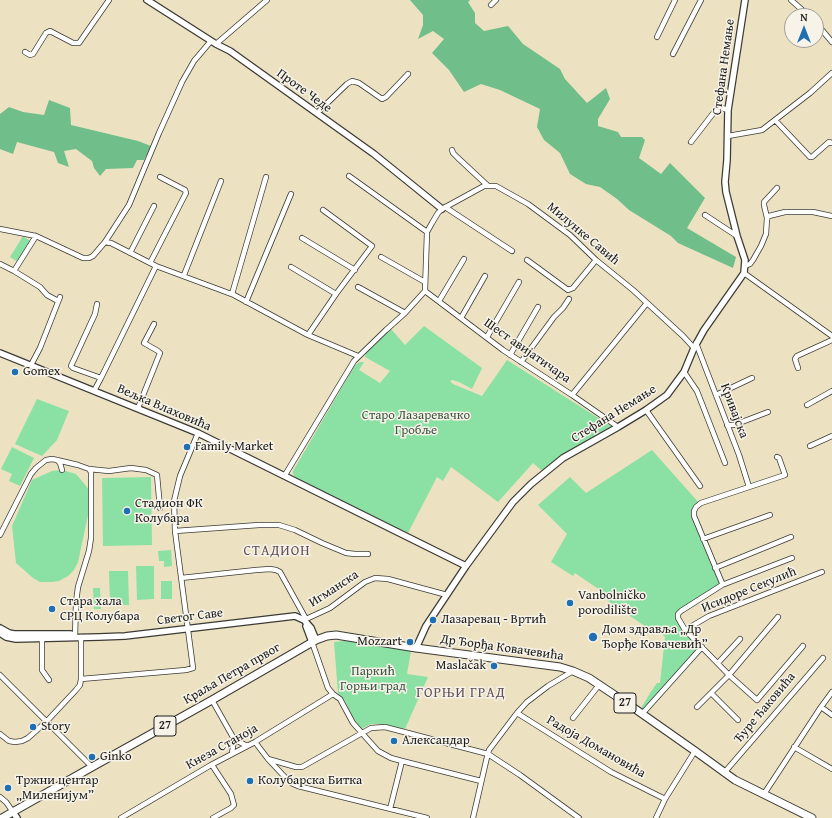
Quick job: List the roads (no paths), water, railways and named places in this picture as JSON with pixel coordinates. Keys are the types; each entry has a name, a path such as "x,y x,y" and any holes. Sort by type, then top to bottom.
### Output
{"main road":[{"name":"Др Ђорђа Ковачевића","path":"314,641 327,636 336,635 416,648 560,667 573,671 599,685 695,750 735,780 812,818"},
{"name":"Краља Петра првог","path":"15,815 92,767 314,641"},
{"name":"27","path":"2,818 15,815"}],"street":[{"path":"25,52 30,55 33,54 46,33 50,31 73,43 79,43 109,0"},
{"name":"Проте Чеде","path":"147,0 213,42 230,51 374,154 444,208"},
{"path":"0,229 36,236 83,258 93,256 105,242 129,205 182,82 194,61 213,42 266,0"},
{"path":"491,6 496,0"},
{"path":"657,37 675,0"},
{"path":"673,54 701,0"},
{"name":"Стефана Немање","path":"416,648 426,626 466,566 513,502 531,484 564,458 618,428 667,395 684,372 695,345 712,318 744,273 745,266 743,251 737,236 725,182 728,110 745,0"},
{"path":"790,0 800,8"},
{"path":"824,33 832,42"},
{"path":"728,136 762,130 832,73"},
{"path":"317,113 352,81 359,83 382,99 386,97 408,74"},
{"path":"691,142 715,111 722,108 728,110"},
{"path":"775,120 810,157 812,157 829,142 832,143"},
{"path":"285,475 354,361 405,313 425,291 428,232 432,223 444,208 487,185 453,153 452,150"},
{"path":"350,176 428,232"},
{"path":"150,263 186,193 186,190 160,177"},
{"path":"232,294 266,177"},
{"path":"184,276 221,181"},
{"name":"Милунке Савић","path":"487,185 496,186 538,211 570,235 596,260 626,283 683,336 695,345"},
{"path":"745,266 750,264 761,246 766,234 767,218 764,202 777,188"},
{"path":"246,302 291,194"},
{"path":"130,253 154,206"},
{"path":"444,208 512,251"},
{"path":"308,336 336,294 372,246 323,210"},
{"path":"767,218 772,215 785,212 813,212 832,216"},
{"path":"705,215 737,236"},
{"path":"14,271 36,236"},
{"path":"302,238 355,270"},
{"path":"105,242 110,242 156,266 232,294 308,336 358,356"},
{"path":"381,257 425,282"},
{"path":"439,301 464,259"},
{"path":"527,260 568,290 573,288 596,260"},
{"path":"0,264 40,287 47,295 59,299 40,348 31,366"},
{"path":"94,391 156,266"},
{"path":"291,267 336,294"},
{"path":"744,273 832,336"},
{"path":"461,318 485,276"},
{"path":"487,337 519,282"},
{"path":"358,287 405,313"},
{"name":"Шест авијатичара","path":"425,291 510,355 572,395 618,428"},
{"path":"521,362 569,299"},
{"path":"572,395 647,303"},
{"path":"98,304 72,366 73,368 101,378"},
{"path":"510,355 538,307"},
{"path":"138,408 160,353 144,343 154,324"},
{"path":"798,368 795,359 797,356 832,340"},
{"name":"Кривајска","path":"695,345 716,394 749,487"},
{"name":"Вељка Влаховића","path":"0,353 198,433 466,566"},
{"path":"684,372 697,391 725,463"},
{"path":"716,394 752,378"},
{"path":"807,405 832,391"},
{"path":"646,410 700,486"},
{"path":"727,425 734,425 768,412"},
{"path":"81,679 191,669 194,666 175,531 174,501 177,487 198,433"},
{"path":"810,446 832,436"},
{"path":"722,585 694,516 694,511 701,503 785,476 779,458 777,457"},
{"path":"55,459 60,463 62,470"},
{"path":"0,535 31,474 41,463 55,459 89,469 110,471 131,468 146,470 157,475 160,508"},
{"path":"0,734 8,741 15,742 28,738 47,721 80,685 81,679 76,602 78,588 89,551 91,538 92,482 91,472 89,469"},
{"path":"703,539 770,515"},
{"path":"175,531 279,525 295,530 346,553 368,554"},
{"path":"715,568 791,537"},
{"path":"792,558 722,585 681,611 678,614 678,618 685,630 729,675 757,700 803,646"},
{"path":"181,578 270,569 280,572 305,620 314,641 326,684 333,694 342,702 354,723 378,751 391,758 481,781"},
{"name":"Исидоре Секулић","path":"685,630 709,616 822,572"},
{"name":"Игманска","path":"305,620 330,608 365,582 374,578 388,579 447,595"},
{"name":"Светог Саве","path":"0,633 16,639 71,639 78,637 125,636 290,616 299,617 305,620"},
{"path":"697,707 729,675 778,617"},
{"name":"Светог Саве","path":"0,628 14,634 71,634 78,637"},
{"path":"42,639 42,670 49,680"},
{"path":"718,663 740,639"},
{"path":"642,714 702,647"},
{"name":"Ђуре Ђаковића","path":"724,773 823,658"},
{"path":"473,818 488,754 517,713 527,702 548,686 573,671"},
{"path":"0,675 92,767"},
{"path":"574,718 599,685"},
{"path":"764,794 832,692"},
{"name":"Кнеза Станоја","path":"121,818 212,765 255,742 333,694"},
{"path":"711,694 738,720"},
{"path":"212,700 234,739 247,746"},
{"path":"821,707 832,714"},
{"name":"Радоја Домановића","path":"517,713 612,772 665,799"},
{"path":"268,759 296,767 302,767 371,728 385,727 488,754 520,775 579,818"},
{"path":"232,754 234,739"},
{"path":"255,742 268,759 291,783 427,818"},
{"path":"794,747 832,769"},
{"path":"656,818 665,799 695,750"},
{"path":"390,809 402,761"},
{"path":"212,765 230,794 234,805 214,818"},
{"path":"0,797 6,802 15,815"}],"place":[{"name":"Gomex","path":"15,372"},
{"name":"Family Market","path":"187,447"},
{"name":"Стадион ФК Колубара","path":"127,511"},
{"name":"Vanbolničko porodilište","path":"570,603"},
{"name":"Стара хала СРЦ Колубара","path":"52,609"},
{"name":"Лазаревац - Вртић","path":"433,620"},
{"name":"Дом здравља „Др Ђорђе Ковачевић”","path":"593,637"},
{"name":"Mozzart","path":"410,642"},
{"name":"Maslačak","path":"494,666"},
{"name":"Story","path":"33,727"},
{"name":"Александар","path":"394,741"},
{"name":"Ginko","path":"92,757"},
{"name":"Колубарска Битка","path":"250,781"},
{"name":"Тржни центар „Миленијум”","path":"8,788"}],"district":[{"name":"СТАДИОН","path":"277,551"},
{"name":"ГОРЊИ ГРАД","path":"461,693"}],"park label":[{"name":"Старо Лазаревачко Гробље","path":"416,424"},
{"name":"Паркић Горњи град","path":"373,680"}]}
